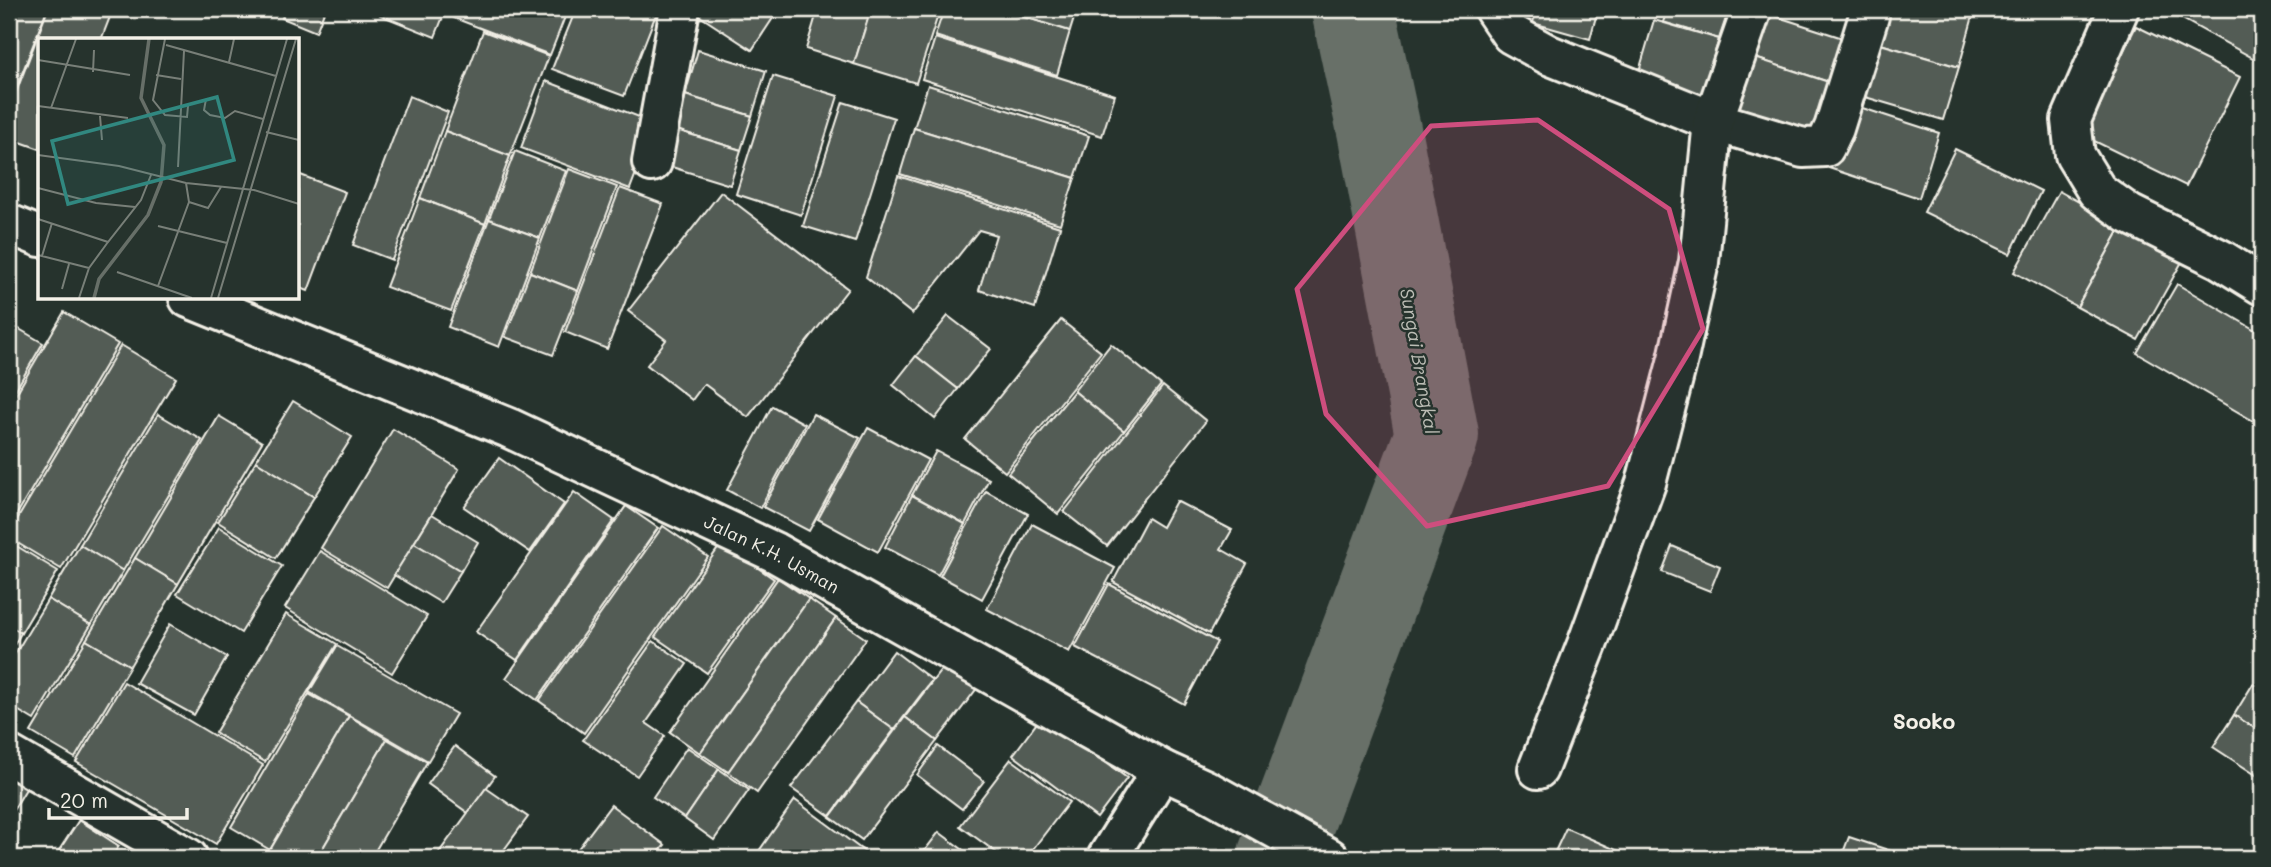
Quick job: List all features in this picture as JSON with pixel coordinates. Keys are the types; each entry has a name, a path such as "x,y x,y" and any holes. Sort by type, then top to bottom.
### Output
{"street":[{"path":"652,162 680,9"},
{"path":"1494,9 1511,34 1549,55 1713,121 1803,148 1825,147 1835,128 1869,16"},
{"path":"1538,769 1646,483 1678,359 1699,262 1713,121 1752,9"},
{"path":"2119,9 2071,120 2075,155 2097,191 2129,214 2220,259 2262,285"},
{"path":"9,224 38,236"},
{"name":"Jalan K.H. Usman","path":"191,299 509,428 774,552 1162,770 1204,789 1329,858"},
{"path":"9,755 188,858"},
{"path":"1107,858 1162,770"}],"highlighted area":[{"path":"1538,120 1669,209 1703,329 1608,486 1427,526 1326,414 1297,289 1431,126"}],"building":[{"path":"9,9 47,9 9,107"},
{"path":"48,9 113,9 102,38 38,38 38,148 9,138 9,111"},
{"path":"285,9 325,9 316,32 282,18"},
{"path":"382,9 446,9 435,37 380,15"},
{"path":"457,9 568,9 550,55 454,18"},
{"path":"576,9 658,9 624,96 552,69"},
{"path":"779,9 752,50 692,11"},
{"path":"818,9 871,9 854,64 806,49"},
{"path":"871,9 940,9 916,83 854,64"},
{"path":"944,9 998,9 1070,31 1057,75 935,36"},
{"path":"998,9 1077,9 1070,31"},
{"path":"1536,9 1598,9 1590,39 1533,23"},
{"path":"1668,9 1729,9 1719,39 1663,22"},
{"path":"1880,9 1947,9 1973,16 1959,67 1870,41"},
{"path":"2183,9 2262,9 2262,63 2179,17"},
{"path":"1769,14 1855,42 1841,86 1755,58"},
{"path":"1654,20 1719,39 1701,97 1637,78"},
{"path":"2136,26 2240,77 2186,186 2082,135"},
{"path":"483,31 549,56 510,156 445,131"},
{"path":"935,38 1115,95 1102,136 922,79"},
{"path":"1870,41 1959,67 1943,120 1855,94"},
{"path":"698,50 766,71 752,116 685,95"},
{"path":"1755,58 1841,86 1823,142 1737,114"},
{"path":"773,76 838,96 801,215 736,194"},
{"path":"546,81 655,123 630,189 521,148"},
{"path":"928,85 1089,136 1075,178 914,128"},
{"path":"685,95 752,116 741,150 673,129"},
{"path":"409,96 448,112 392,260 353,245"},
{"path":"843,102 894,118 855,242 803,226"},
{"path":"1850,104 1939,133 1919,198 1829,168"},
{"path":"914,128 1075,178 1060,224 900,174"},
{"path":"673,129 741,150 730,185 662,164"},
{"path":"445,131 510,156 485,224 420,198"},
{"path":"1955,149 2041,191 2010,254 1924,212"},
{"path":"515,151 566,171 540,238 489,219"},
{"path":"569,169 617,187 578,291 530,272"},
{"path":"299,174 345,192 308,291 299,287"},
{"path":"898,176 1060,227 1035,308 979,290 996,235 979,230 912,314 866,277"},
{"path":"620,188 663,204 607,349 565,332"},
{"path":"2059,191 2122,226 2077,307 2014,272"},
{"path":"721,192 848,289 748,417 704,384 692,400 647,365 666,340 628,311"},
{"path":"420,198 485,224 451,311 386,287"},
{"path":"489,219 540,238 499,347 448,327"},
{"path":"2122,226 2183,260 2138,340 2077,307"},
{"path":"530,272 578,291 553,355 505,337"},
{"path":"2177,284 2262,334 2262,426 2137,353"},
{"path":"64,312 118,344 11,524 9,406"},
{"path":"948,316 991,349 958,389 916,356"},
{"path":"1061,320 1101,352 1005,472 965,439"},
{"path":"9,323 43,343 9,401"},
{"path":"1111,344 1161,385 1124,431 1074,391"},
{"path":"121,345 176,378 61,569 9,538 9,533"},
{"path":"916,356 958,389 935,419 893,385"},
{"path":"1163,386 1206,421 1107,546 1064,512"},
{"path":"1074,391 1124,431 1058,514 1008,473"},
{"path":"293,401 352,437 314,497 256,461"},
{"path":"772,406 805,424 760,508 727,490"},
{"path":"158,414 202,440 123,571 80,545"},
{"path":"813,414 860,438 809,531 763,507"},
{"path":"219,416 262,442 178,584 135,558"},
{"path":"868,428 928,460 878,552 818,519"},
{"path":"393,429 459,469 387,588 321,548"},
{"path":"936,451 989,479 965,524 912,495"},
{"path":"499,458 564,504 530,552 464,507"},
{"path":"256,461 314,497 276,558 218,522"},
{"path":"986,491 1028,514 982,599 940,576"},
{"path":"574,492 614,520 517,660 476,632"},
{"path":"912,495 965,524 938,575 885,547"},
{"path":"1176,501 1232,530 1221,549 1247,564 1209,634 1113,582 1147,518 1162,527"},
{"path":"626,506 658,528 537,700 506,678"},
{"path":"432,514 478,542 461,571 414,543"},
{"path":"1032,524 1115,568 1069,652 987,609"},
{"path":"663,526 708,557 584,733 539,701"},
{"path":"219,527 282,566 241,633 177,594"},
{"path":"10,542 58,571 21,633 9,625"},
{"path":"414,543 461,571 441,603 394,575"},
{"path":"722,543 774,579 707,673 655,637"},
{"path":"80,545 123,571 91,625 48,599"},
{"path":"1672,546 1720,566 1710,591 1662,572"},
{"path":"320,551 427,616 392,673 285,608"},
{"path":"135,558 178,584 130,666 86,640"},
{"path":"778,578 809,599 700,753 670,732"},
{"path":"1109,584 1217,642 1184,704 1075,647"},
{"path":"48,599 91,625 34,720 9,705 9,664"},
{"path":"809,599 836,618 728,772 700,753"},
{"path":"286,614 337,644 265,762 215,733"},
{"path":"836,618 866,639 757,793 728,772"},
{"path":"170,624 227,657 194,715 136,683"},
{"path":"9,625 21,633 9,654"},
{"path":"86,640 130,666 75,758 31,732"},
{"path":"653,641 687,664 646,723 665,736 637,776 583,740"},
{"path":"337,646 456,714 428,761 309,692"},
{"path":"894,651 932,680 894,730 856,702"},
{"path":"952,656 984,679 937,741 905,717"},
{"path":"124,682 263,765 216,844 76,762"},
{"path":"2253,684 2262,690 2262,733 2234,715"},
{"path":"309,694 349,716 270,850 231,827"},
{"path":"856,702 894,730 830,816 791,788"},
{"path":"2234,715 2262,733 2262,779 2213,747"},
{"path":"349,716 387,739 317,858 284,858 270,850"},
{"path":"1042,716 1127,778 1097,818 1013,755"},
{"path":"905,717 937,741 862,840 830,817"},
{"path":"387,739 427,762 371,858 317,858"},
{"path":"455,746 495,776 468,813 428,784"},
{"path":"938,746 984,781 962,809 917,775"},
{"path":"687,747 719,769 685,819 653,797"},
{"path":"1011,759 1069,802 1026,858 1004,858 960,826"},
{"path":"719,769 749,790 714,840 685,819"},
{"path":"9,771 29,784 9,817"},
{"path":"486,788 528,817 498,858 435,858"},
{"path":"795,800 873,858 754,858"},
{"path":"611,805 665,845 654,858 571,858"},
{"path":"79,820 119,846 111,858 54,858"},
{"path":"1566,828 1632,857 1552,858"},
{"path":"939,832 974,858 919,858"},
{"path":"1849,837 1912,858 1841,858"}],"waterway":[{"name":"Sungai Brangkal","path":"1279,858 1437,435 1379,130 1353,9"}],"district":[{"name":"Sooko","path":"1924,720"}]}
